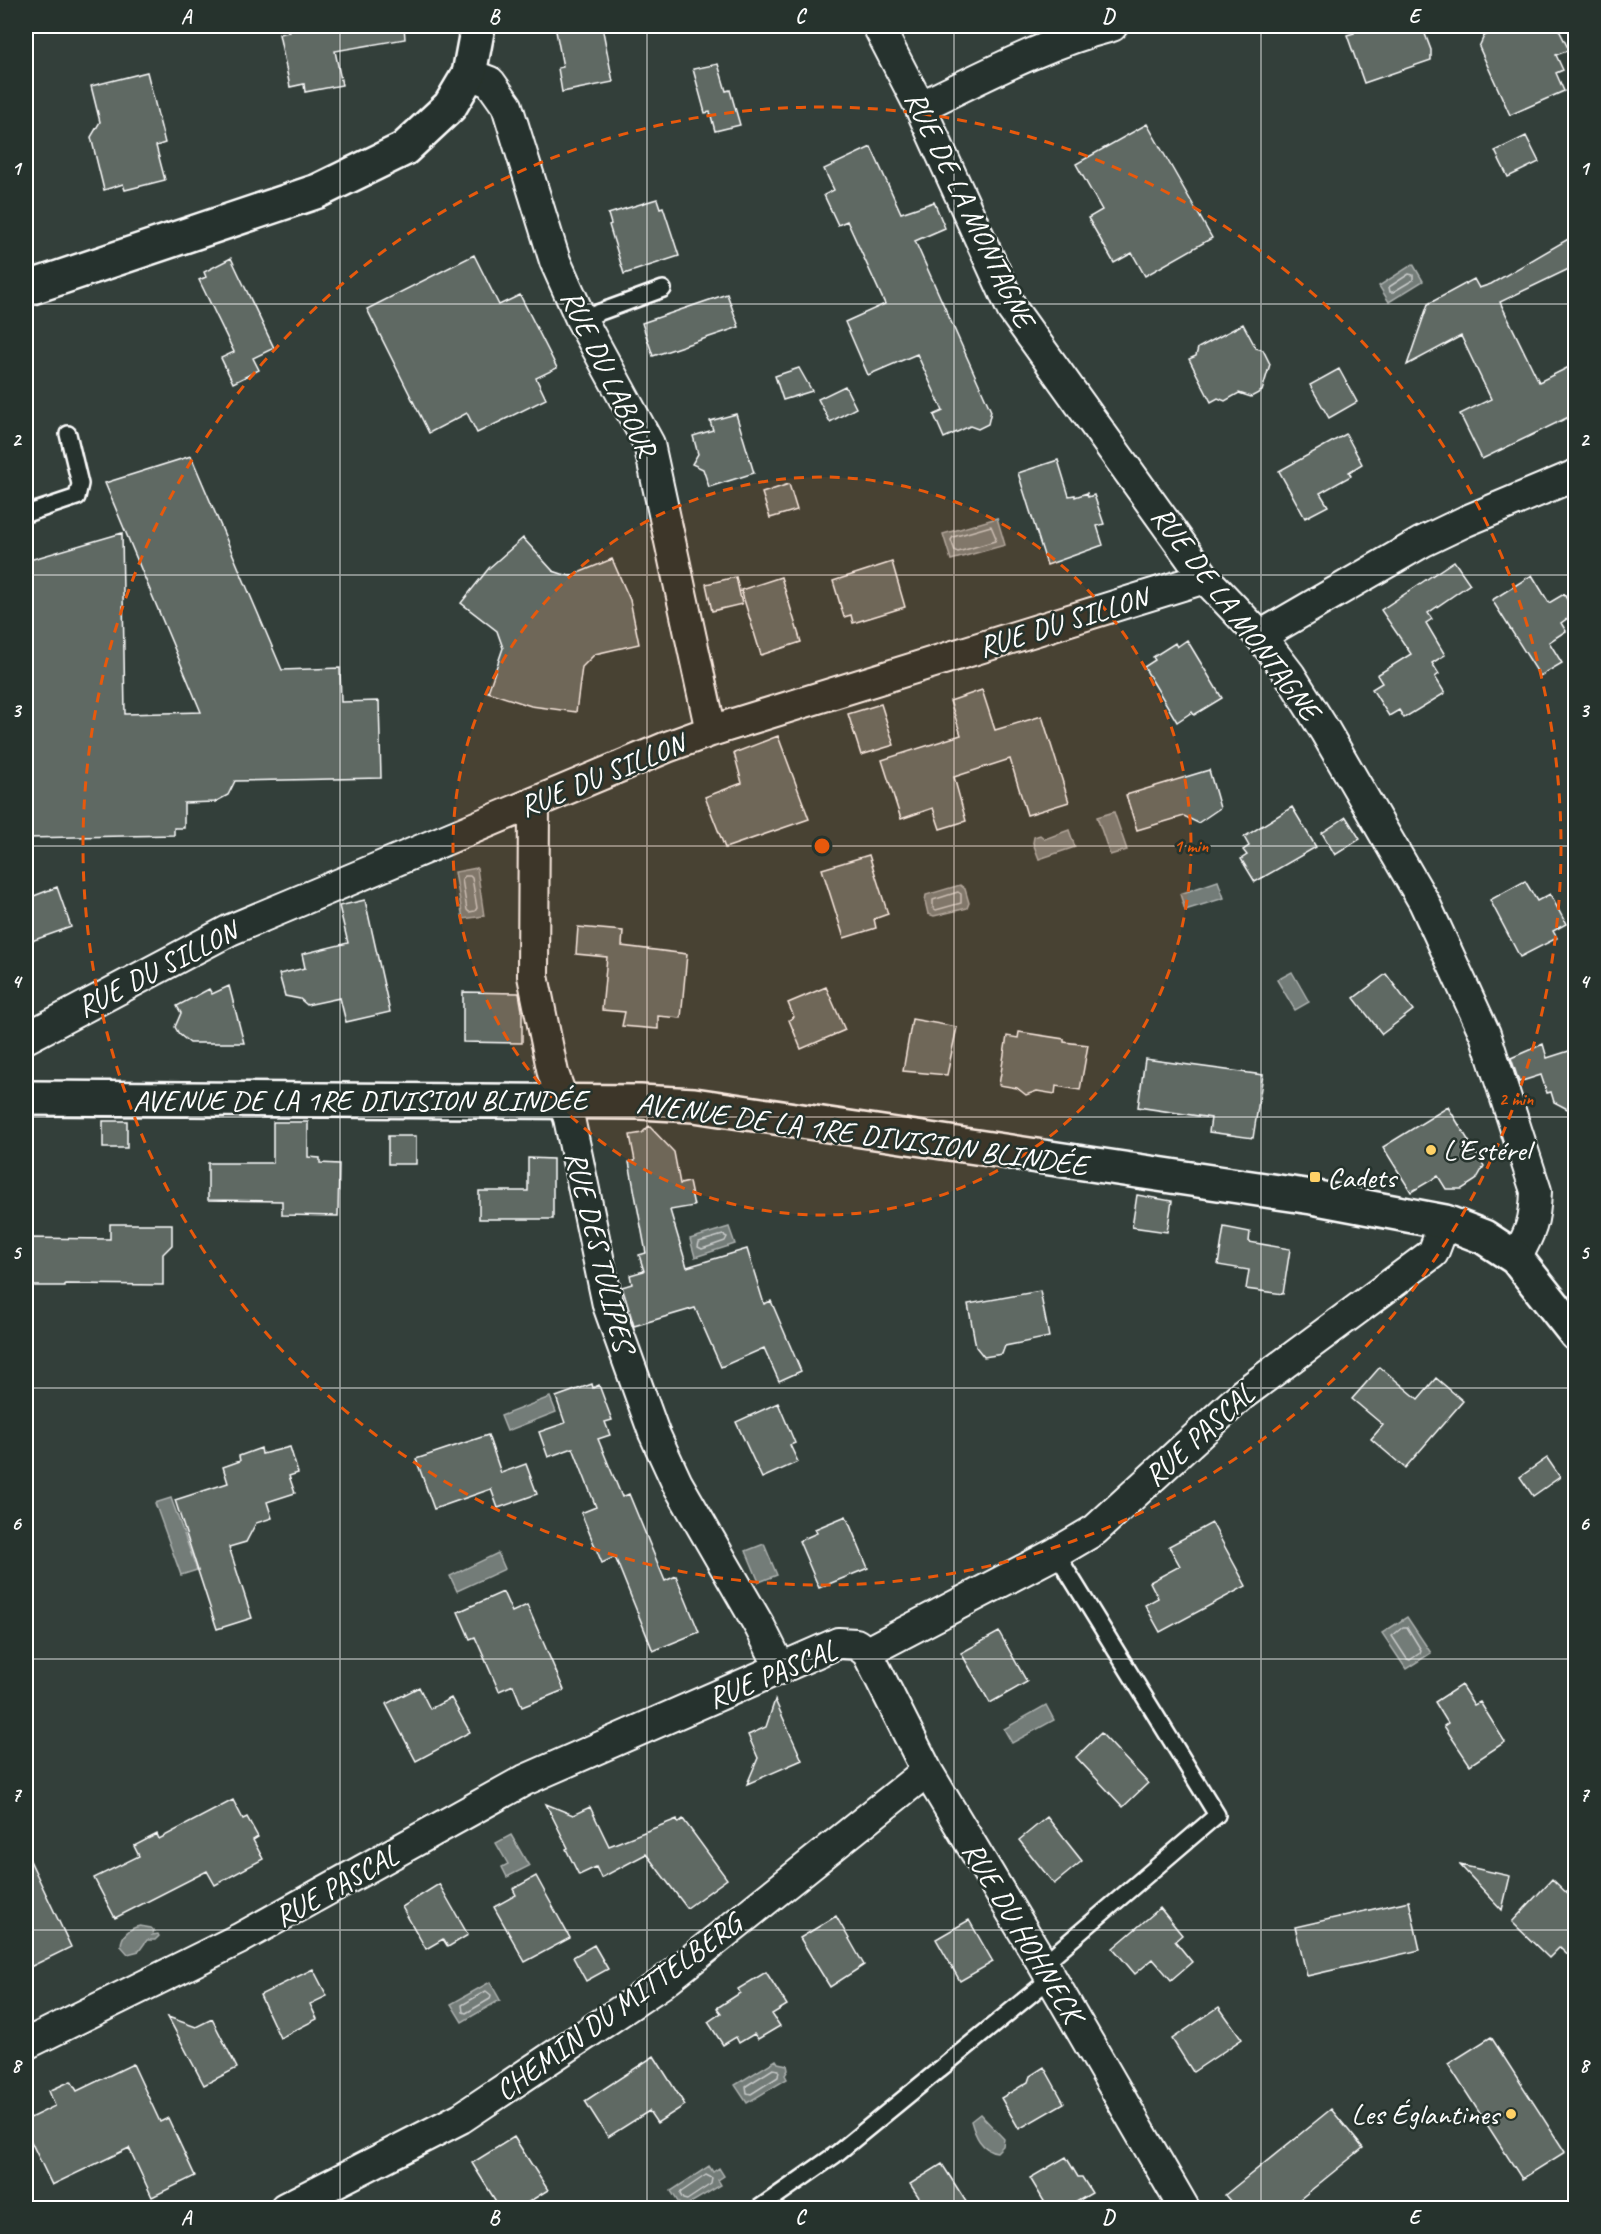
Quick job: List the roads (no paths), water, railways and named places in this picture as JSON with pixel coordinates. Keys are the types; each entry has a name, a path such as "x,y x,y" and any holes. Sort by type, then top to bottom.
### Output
{"main road":[{"path":"26,289 318,191 404,149 450,106 469,74 477,26"},
{"name":"AVENUE DE LA 1RE DIVISION BLINDÉE","path":"26,1098 640,1102 706,1107 1312,1197 1445,1222 1484,1237 1516,1258 1575,1334"}],"street":[{"name":"RUE DE LA MONTAGNE","path":"879,26 920,107 1012,309 1205,578 1260,636 1290,675 1424,902 1485,1034 1536,1191 1533,1224 1516,1258"},
{"path":"920,107 1020,58 1093,30 1112,26"},
{"name":"RUE DU LABOUR","path":"469,74 489,82 507,106 555,261 581,319 649,444 711,731"},
{"path":"1260,636 1422,542 1575,475"},
{"name":"RUE DU SILLON","path":"26,1038 230,930 667,747 711,731 1205,578"},
{"name":"RUE DES TULIPES","path":"534,803 534,976 553,1073 569,1118 608,1305 654,1433 677,1484 760,1627 780,1667"},
{"name":"RUE PASCAL","path":"26,2044 239,1939 525,1780 837,1643 856,1644 867,1652 1056,1553 1095,1530 1243,1394 1433,1253 1445,1222"},
{"name":"RUE DU HOHNECK","path":"867,1652 927,1771 1047,1971 1184,2208"},
{"name":"CHEMIN DU MITTELBERG","path":"285,2208 461,2118 661,1984 927,1771"}],"lane":[{"path":"581,319 663,289"},
{"path":"26,514 77,497 80,484 68,434"},
{"path":"759,2208 835,2155 1047,1971 1217,1815 1056,1553"}],"water":[{"path":"1413,264 1423,281 1389,302 1379,286"},
{"path":"997,518 1005,545 951,560 943,534"},
{"path":"1114,812 1127,850 1110,855 1097,817"},
{"path":"1069,830 1075,847 1039,859 1033,843 1034,837 1040,835 1045,839"},
{"path":"477,868 484,916 463,919 455,872"},
{"path":"1218,881 1224,898 1185,910 1180,894"},
{"path":"960,885 965,889 969,903 967,908 934,916 928,914 926,895"},
{"path":"1292,972 1309,1002 1295,1010 1277,980"},
{"path":"729,1227 735,1244 695,1257 690,1239"},
{"path":"550,1397 556,1412 507,1431 501,1416"},
{"path":"171,1498 197,1570 181,1575 155,1503"},
{"path":"764,1544 777,1575 759,1582 746,1551"},
{"path":"498,1553 505,1569 457,1591 450,1576"},
{"path":"1407,1617 1431,1653 1406,1669 1382,1633"},
{"path":"1046,1705 1054,1720 1012,1743 1004,1729"},
{"path":"511,1835 529,1866 507,1877 502,1867 508,1864 496,1843"},
{"path":"140,1926 151,1928 154,1931 152,1935 158,1934 159,1936 155,1940 147,1940 139,1951 128,1954 121,1946 124,1935"},
{"path":"490,1982 500,2000 462,2022 451,2004"},
{"path":"776,2060 778,2063 787,2065 788,2070 785,2075 787,2079 747,2103 735,2085"},
{"path":"980,2114 1004,2139 1003,2146 997,2152 991,2151 979,2141 971,2121"},
{"path":"709,2166 713,2172 719,2168 724,2176 718,2180 721,2185 682,2208 671,2191"}],"place":[{"name":"L’Estérel","path":"1431,1150"},
{"name":"Cadets","path":"1315,1177"},
{"name":"Les Églantines","path":"1511,2114"}]}
